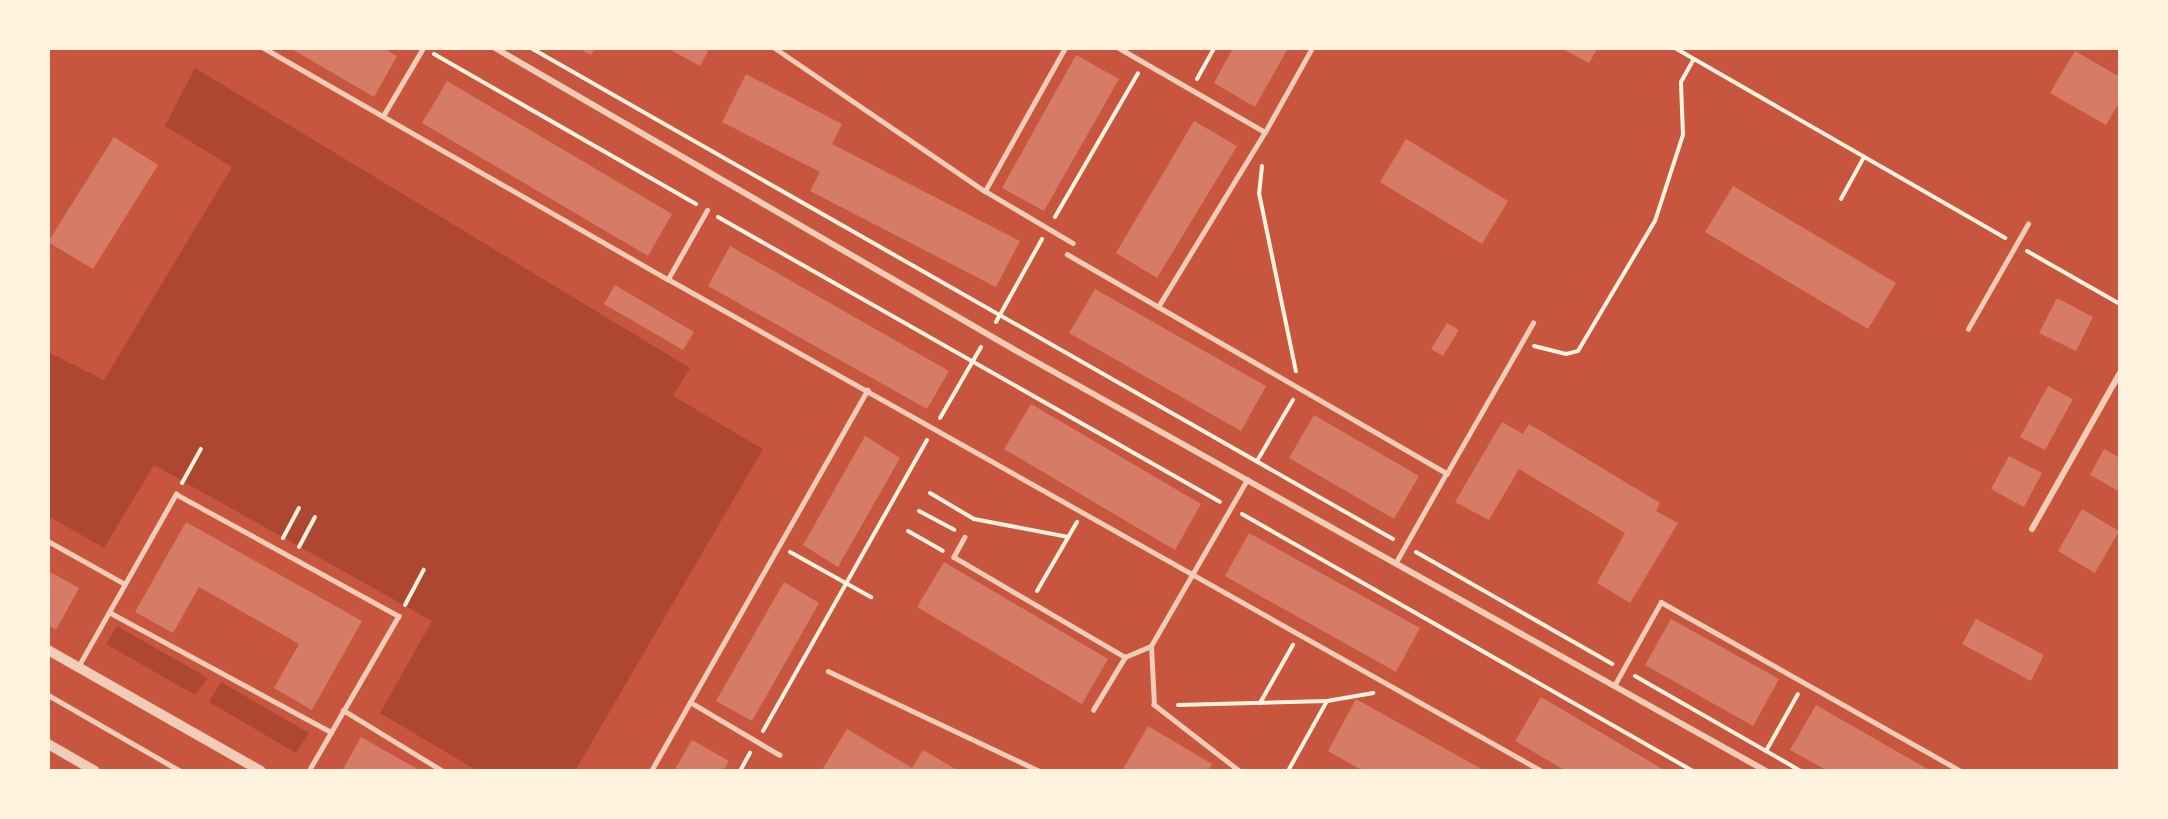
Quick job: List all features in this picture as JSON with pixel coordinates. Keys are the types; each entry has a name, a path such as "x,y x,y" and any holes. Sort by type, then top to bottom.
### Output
{"street":[{"path":"495,48 988,334 1766,771"},
{"path":"2032,529 2120,373"},
{"path":"48,650 261,771"},
{"path":"48,695 180,771"},
{"path":"48,744 95,771"}],"lane":[{"path":"264,48 668,279 1542,771"},
{"path":"383,116 424,48"},
{"path":"776,48 985,191 1073,243"},
{"path":"985,191 1065,48"},
{"path":"1119,48 1265,132"},
{"path":"1158,307 1265,132 1312,48"},
{"path":"668,279 707,210"},
{"path":"1968,328 2028,224"},
{"path":"1066,254 1447,473"},
{"path":"1396,563 1533,323"},
{"path":"651,771 867,390"},
{"path":"1239,771 1154,705 1151,646 1247,480"},
{"path":"78,667 176,494 399,616 309,771"},
{"path":"965,537 954,557 1125,657"},
{"path":"48,541 125,584"},
{"path":"1614,686 1661,602 1961,771"},
{"path":"109,612 331,732"},
{"path":"1093,710 1125,657 1151,646"},
{"path":"828,671 1040,771"},
{"path":"690,702 780,755"},
{"path":"343,710 443,771"}],"path":[{"path":"424,48 1692,771"},
{"path":"531,48 1801,771"},
{"path":"1190,90 1214,48"},
{"path":"1676,48 2120,304"},
{"path":"1522,343 1566,354 1578,351 1655,221 1683,135 1681,82 1694,59"},
{"path":"740,771 845,582 1144,63"},
{"path":"1841,199 1864,157"},
{"path":"1257,461 1300,388 1259,193 1262,162"},
{"path":"187,476 201,449"},
{"path":"930,493 974,519 1068,537"},
{"path":"286,532 299,508"},
{"path":"920,511 956,532"},
{"path":"1031,602 1083,513"},
{"path":"303,540 315,517"},
{"path":"908,531 945,552"},
{"path":"779,546 871,597"},
{"path":"409,597 424,570"},
{"path":"1260,704 1299,634"},
{"path":"1766,751 1804,683"},
{"path":"1154,705 1327,701 1398,688"},
{"path":"1288,771 1327,701"}],"shaded area":[{"path":"195,68 690,368 673,396 763,449 575,771 478,771 380,713 432,621 154,465 104,548 48,516 48,352 104,380 232,167 165,126"},
{"path":"117,626 208,678 195,695 106,644"},
{"path":"221,682 309,733 296,753 209,702"}],"building":[{"path":"290,48 383,48 397,56 374,97"},
{"path":"578,48 595,48 591,55"},
{"path":"667,48 710,48 700,66"},
{"path":"1233,48 1288,48 1255,107 1214,83"},
{"path":"1561,48 1598,48 1589,63"},
{"path":"2075,51 2120,77 2120,101 2106,125 2050,93"},
{"path":"1076,55 1119,79 1044,211 1002,188"},
{"path":"746,74 842,124 832,144 1020,241 996,287 810,191 820,172 722,122"},
{"path":"447,81 672,214 648,256 422,123"},
{"path":"1194,121 1237,146 1157,278 1116,253"},
{"path":"114,137 158,165 93,269 48,242"},
{"path":"1406,139 1508,201 1482,244 1380,182"},
{"path":"1733,186 1896,283 1868,329 1705,232"},
{"path":"730,246 949,371 927,409 708,286"},
{"path":"615,285 694,332 683,350 604,304"},
{"path":"1095,289 1266,386 1241,431 1069,333"},
{"path":"2057,298 2093,317 2076,351 2039,333"},
{"path":"1447,323 1459,330 1443,356 1431,349"},
{"path":"2048,386 2073,399 2045,450 2020,437"},
{"path":"1031,404 1201,504 1175,550 1004,449"},
{"path":"1314,415 1419,476 1394,519 1289,458"},
{"path":"1502,422 1523,434 1529,424 1660,503 1656,511 1678,523 1630,603 1597,583 1625,533 1519,469 1489,520 1455,502"},
{"path":"865,436 900,458 838,567 803,545"},
{"path":"2104,449 2120,458 2120,492 2090,475"},
{"path":"2009,456 2042,473 2024,507 1991,489"},
{"path":"2082,509 2119,531 2095,573 2058,551"},
{"path":"186,522 362,621 312,710 274,688 299,644 199,587 173,633 135,612"},
{"path":"1249,533 1420,628 1396,672 1225,576"},
{"path":"944,562 1108,659 1082,704 917,607"},
{"path":"48,571 79,588 56,630 48,625"},
{"path":"784,582 819,603 752,721 716,701"},
{"path":"1671,619 1779,679 1753,726 1645,665"},
{"path":"1976,619 2044,655 2031,681 1962,644"},
{"path":"1541,697 1666,771 1566,771 1515,741"},
{"path":"1356,699 1485,771 1363,771 1328,751"},
{"path":"1816,705 1931,771 1828,771 1790,750"},
{"path":"1148,726 1212,764 1208,771 1122,771"},
{"path":"847,729 912,768 923,750 959,771 822,770"},
{"path":"361,737 421,771 342,771"},
{"path":"692,740 729,761 723,771 674,771"}]}
